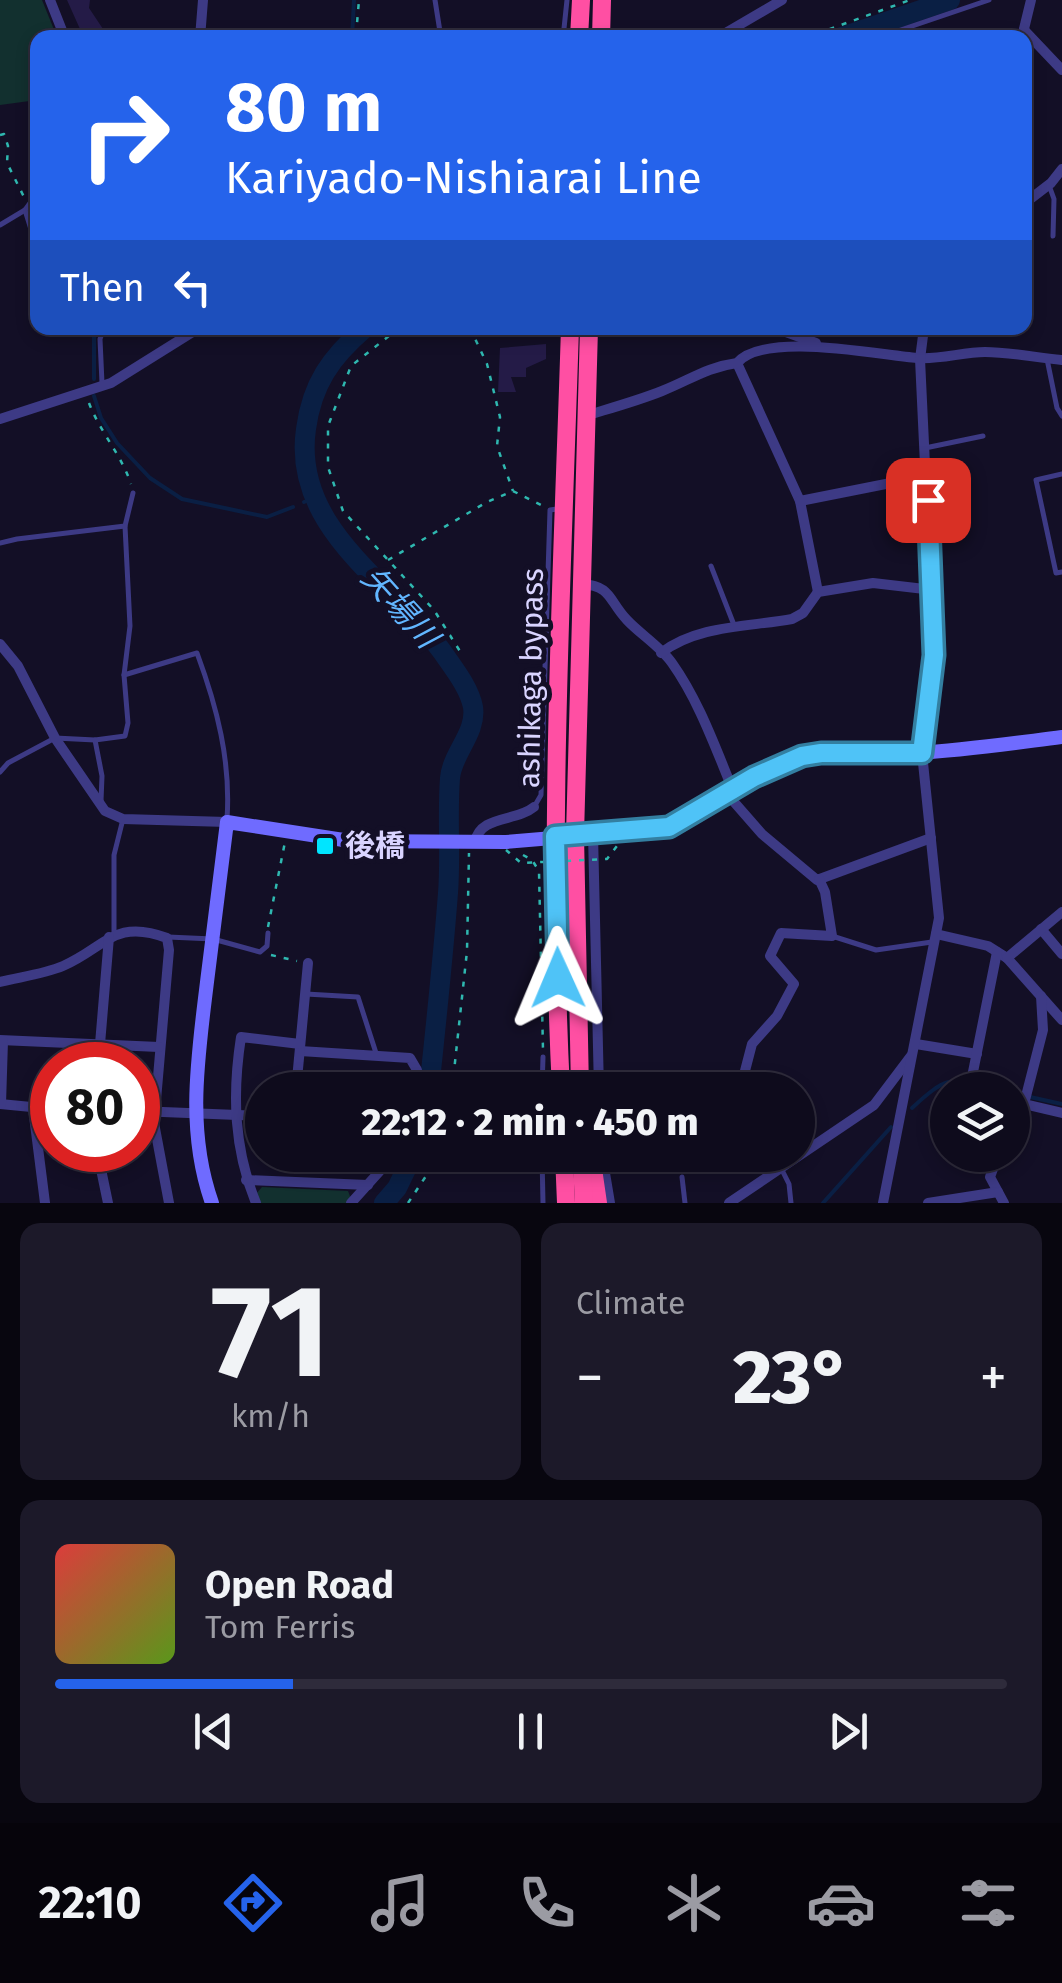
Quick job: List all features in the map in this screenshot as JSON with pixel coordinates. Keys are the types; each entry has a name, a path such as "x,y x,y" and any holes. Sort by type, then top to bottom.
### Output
{"highway":[{"path":"601,30 602,0"},
{"path":"572,2 578,30"},
{"name":"ashikaga bypass","path":"555,1072 551,1052 556,509 569,335"},
{"name":"ashikaga bypass","path":"579,1072 584,834 580,584 589,335"},
{"path":"561,1172 570,1196"},
{"path":"570,1196 577,1172"},
{"path":"594,1172 598,1203"}],"street":[{"path":"50,0 62,30"},
{"path":"201,30 203,0"},
{"path":"731,30 782,0"},
{"path":"1024,30 1032,0"},
{"path":"1032,42 1062,70"},
{"path":"1032,197 1062,169"},
{"path":"0,418 103,386 179,335"},
{"path":"793,335 820,345 920,359 986,352 1062,360"},
{"path":"883,1203 939,918 922,753 934,655 920,359 923,335"},
{"path":"585,416 659,392 709,367 737,364 742,358 766,352 820,345"},
{"path":"737,364 800,501 818,592"},
{"path":"800,501 926,476"},
{"path":"660,653 689,638 798,617 818,592 872,583 933,590"},
{"path":"580,584 600,585 608,591 618,609 670,659 702,715 730,792 762,834 819,879 825,892 832,936 781,933 770,956 794,984 777,1016 752,1044 745,1072"},
{"path":"0,644 18,666 54,738 100,806 124,818 227,822 350,841 512,845 555,836 669,827 802,756 922,753 1062,737"},
{"path":"469,842 485,825 516,818 534,807"},
{"path":"212,1203 201,1162 195,1113 227,822"},
{"path":"584,834 598,1072"},
{"path":"819,879 931,838"},
{"path":"973,1072 1002,955 1062,912"},
{"path":"1041,929 1062,954"},
{"path":"0,982 62,966 112,935 157,934 167,938 170,950 159,1042"},
{"path":"100,1042 112,935"},
{"path":"936,938 988,946 1002,955 1062,1020"},
{"path":"298,1072 308,963"},
{"path":"1030,1081 1043,1030 1041,995"},
{"path":"256,1203 246,1180 236,1115 241,1038 410,1058 416,1072"},
{"path":"30,1108 0,1104 2,1040 51,1042"},
{"path":"915,1048 977,1054"},
{"path":"815,1144 874,1106 915,1048"},
{"path":"1030,1105 1062,1113"},
{"path":"160,1111 245,1115"},
{"path":"160,1164 169,1203"},
{"path":"41,1172 45,1203"},
{"path":"102,1172 108,1203"},
{"path":"352,1203 377,1172"},
{"path":"605,1172 610,1203"},
{"path":"729,1203 775,1172"},
{"path":"992,1172 990,1177 1004,1203"},
{"path":"246,1180 368,1186"},
{"path":"928,1203 998,1192"}],"lane":[{"path":"435,0 440,30"},
{"path":"901,30 989,0"},
{"path":"565,30 572,2"},
{"path":"1048,185 1054,199 1053,236"},
{"path":"28,202 25,210 30,226"},
{"path":"0,225 25,210"},
{"path":"101,335 103,386"},
{"path":"1047,359 1062,416"},
{"path":"925,448 983,436"},
{"path":"1062,474 1036,480 1056,573 1062,572"},
{"path":"0,772 8,763 54,738 95,740 125,736 128,724 124,675 130,626 125,526 133,493"},
{"path":"534,807 541,794 556,509"},
{"path":"0,544 17,538 125,526"},
{"path":"711,566 735,628"},
{"path":"124,675 197,653 218,708 230,784 227,822"},
{"path":"95,740 102,776 100,806"},
{"path":"112,935 114,855 124,818"},
{"path":"167,938 212,939 260,952 267,946 268,933"},
{"path":"832,936 876,950 936,938"},
{"path":"306,994 358,996 376,1056"},
{"path":"546,1072 551,1052"},
{"path":"542,1172 543,1203"},
{"path":"783,1172 789,1184 790,1203"},
{"path":"682,1177 685,1203"}],"path":[{"path":"356,30 359,0"},
{"path":"827,30 910,0"},
{"path":"0,135 4,134 8,146 10,171 28,202"},
{"path":"389,335 351,366 328,426 328,467 343,512 434,610 463,656"},
{"path":"473,335 492,383 500,418 497,446 514,491"},
{"path":"85,392 96,422 121,458 133,493"},
{"path":"386,561 486,502 514,491 556,509"},
{"path":"268,933 286,831"},
{"path":"454,1072 467,951 469,842"},
{"path":"512,845 521,864 607,859 620,842"},
{"path":"512,845 532,860 539,871 551,1052"},
{"path":"260,952 308,963"},
{"path":"408,1203 429,1172"}],"green space":[{"path":"0,0 42,0 54,30 30,30 30,101 0,105"},
{"path":"262,1187 348,1191 351,1199 347,1203 260,1203 256,1194"}],"building":[{"path":"67,0 90,0 89,8 104,30 80,30"},
{"path":"546,344 546,359 526,368 526,377 511,377 516,392 498,392 500,348"}],"waterway":[{"path":"352,30 354,0"},
{"name":"矢場川","path":"862,30 950,0"},
{"path":"94,379 95,335"},
{"name":"矢場川","path":"358,335 325,372 309,413 306,465 315,498 331,528 353,555 448,660 473,707 471,726 450,778 448,893 431,1072"},
{"path":"94,396 101,418 117,443 150,478 182,499 267,517 293,507"},
{"path":"304,502 314,498"},
{"path":"912,1108 930,1092"},
{"path":"1030,1097 1062,1104"},
{"path":"823,1203 891,1127"},
{"name":"矢場川","path":"384,1203 405,1172"}],"place":[{"name":"後橋","path":"325,846"}],"route":[{"path":"558,978 555,836 660,830 754,777 802,756 922,753 934,655 928,500"}]}
